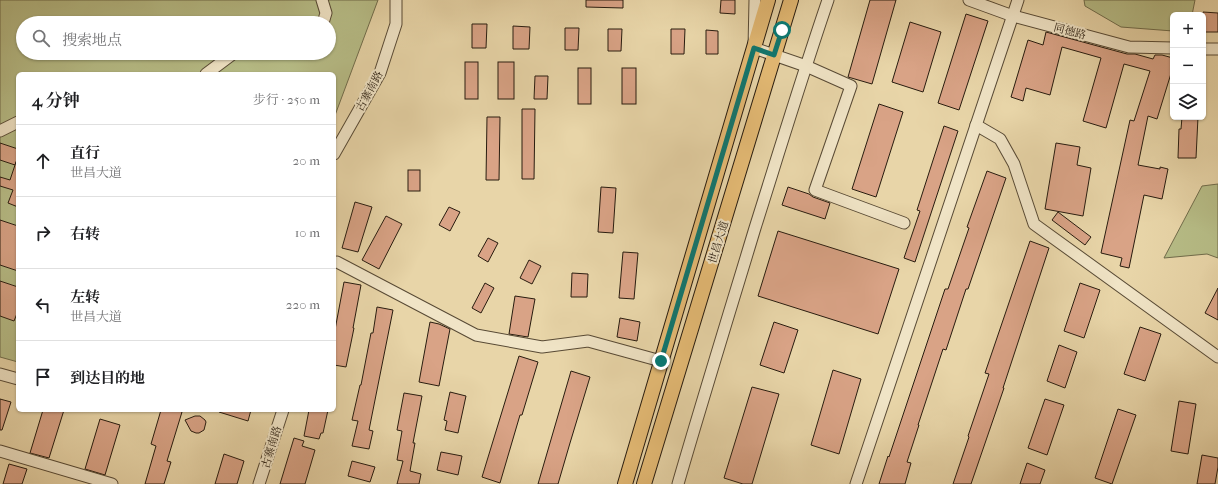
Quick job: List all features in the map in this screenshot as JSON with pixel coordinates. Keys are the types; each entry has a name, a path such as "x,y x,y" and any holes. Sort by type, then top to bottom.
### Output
{"main road":[{"name":"世昌大道","path":"625,484 768,0"},
{"name":"世昌大道","path":"644,484 791,0"}],"street":[{"path":"322,0 326,13 325,16"},
{"name":"古寨南路","path":"336,150 380,73 396,24 396,0"},
{"path":"755,0 754,48 806,66 851,86 815,190 904,223"},
{"path":"678,484 806,66 828,0"},
{"name":"同德路","path":"969,0 1013,16 1129,47 1170,48"},
{"path":"856,484 1018,0"},
{"path":"1206,49 1218,49"},
{"path":"209,72 225,60"},
{"path":"0,131 16,123"},
{"path":"976,125 1000,139 1014,164 1034,224 1218,357"},
{"path":"337,262 476,335 542,347 588,341 661,361"},
{"path":"0,374 16,378"},
{"name":"古寨南路","path":"260,484 282,412"},
{"path":"0,451 112,484"}],"green space":[{"path":"0,0 378,0 336,113 336,72 16,72 16,361 0,357"},
{"path":"1084,0 1195,0 1193,12 1170,12 1170,31 1121,27 1085,6"},
{"path":"1218,184 1218,258 1207,254 1164,258 1202,186"}],"building":[{"path":"586,0 623,0 623,8 586,7"},
{"path":"721,0 735,0 735,14 720,13"},
{"path":"870,0 896,0 872,84 848,77"},
{"path":"1206,12 1218,13 1218,32 1206,32"},
{"path":"966,14 988,21 959,110 938,103"},
{"path":"910,22 941,32 923,92 892,82"},
{"path":"472,24 487,24 486,48 472,48"},
{"path":"513,26 530,27 529,49 513,49"},
{"path":"565,28 579,28 578,50 565,50"},
{"path":"608,29 622,29 621,51 608,51"},
{"path":"671,29 685,29 684,54 671,54"},
{"path":"706,30 718,31 718,54 706,54"},
{"path":"1046,32 1127,54 1135,54 1153,59 1155,55 1170,57 1170,77 1157,119 1148,116 1138,165 1168,169 1162,199 1144,195 1129,268 1120,266 1122,258 1101,253 1130,120 1134,121 1150,71 1124,64 1106,128 1083,121 1101,58 1062,47 1050,95 1026,88 1023,101 1011,97 1028,40 1043,45"},
{"path":"465,62 478,62 478,99 465,99"},
{"path":"498,62 514,62 514,99 498,99"},
{"path":"578,68 591,68 591,104 578,104"},
{"path":"622,68 636,68 636,104 622,104"},
{"path":"535,76 548,76 547,99 534,99"},
{"path":"879,104 903,112 876,197 852,189"},
{"path":"522,109 535,109 534,179 522,179"},
{"path":"487,117 500,117 499,180 486,180"},
{"path":"1182,120 1198,120 1196,158 1178,158 1179,129 1181,129"},
{"path":"944,126 958,131 915,262 904,258 920,211 917,210"},
{"path":"0,143 16,148 15,165 0,160"},
{"path":"1056,143 1080,147 1077,165 1091,168 1083,216 1045,209"},
{"path":"16,162 16,206 8,203 13,190 0,186 0,177 10,180"},
{"path":"408,170 420,170 420,191 408,191"},
{"path":"987,171 1006,178 968,289 966,289 946,350 943,349 907,462 911,463 905,484 879,484 945,289 948,289 969,228 967,227"},
{"path":"601,187 616,188 613,233 598,232"},
{"path":"788,187 830,203 825,219 782,205"},
{"path":"355,202 372,207 358,252 342,248"},
{"path":"449,207 460,212 450,231 439,225"},
{"path":"1058,212 1091,237 1085,245 1052,220"},
{"path":"386,216 402,224 379,269 362,260"},
{"path":"0,220 16,225 16,270 0,265"},
{"path":"778,231 899,269 878,334 758,296"},
{"path":"488,238 498,243 488,262 478,256"},
{"path":"1030,241 1049,248 1004,388 971,484 953,484 989,374 985,373"},
{"path":"623,252 638,253 634,299 619,298"},
{"path":"529,260 541,266 532,284 520,278"},
{"path":"572,273 588,274 587,297 571,297"},
{"path":"0,281 16,286 16,316 14,321 0,316"},
{"path":"344,282 361,285 346,367 336,365 336,324"},
{"path":"485,283 494,288 481,313 472,308"},
{"path":"1080,283 1100,290 1084,338 1064,331"},
{"path":"1218,288 1218,320 1205,313"},
{"path":"515,296 535,299 528,337 509,334"},
{"path":"377,307 393,310 369,430 373,431 369,449 352,446 358,421 352,420 361,385 371,333 373,333"},
{"path":"620,318 640,322 637,341 617,337"},
{"path":"430,322 450,329 439,386 419,382"},
{"path":"774,322 798,330 784,373 760,365"},
{"path":"1140,327 1161,334 1145,381 1124,374"},
{"path":"1059,345 1077,352 1065,388 1047,381"},
{"path":"519,356 538,362 522,415 520,415 500,483 482,477"},
{"path":"833,370 861,379 839,454 811,445"},
{"path":"571,371 590,377 558,484 538,484"},
{"path":"752,387 779,394 752,484 743,484 724,478"},
{"path":"450,392 466,396 458,433 445,430 447,421 444,420"},
{"path":"404,393 422,396 413,443 415,443 410,471 421,474 419,484 397,484 403,461 397,460 402,431 397,430"},
{"path":"0,399 11,402 2,430 0,430"},
{"path":"1045,399 1064,405 1047,455 1028,448"},
{"path":"1179,401 1196,404 1188,454 1171,451"},
{"path":"1118,409 1136,415 1112,484 1095,478"},
{"path":"42,412 63,412 49,458 30,453"},
{"path":"160,412 182,412 167,461 171,462 164,484 145,484 156,446 151,444"},
{"path":"219,412 250,412 248,421"},
{"path":"309,412 328,412 323,433 321,433 319,439 304,436"},
{"path":"195,416 200,416 206,422 204,430 199,433 191,431 185,420"},
{"path":"100,419 120,425 105,475 85,469"},
{"path":"294,438 304,441 302,446 315,450 305,484 280,484"},
{"path":"441,452 462,456 458,475 437,470"},
{"path":"224,454 244,461 237,484 215,484"},
{"path":"1202,455 1218,458 1215,484 1197,484"},
{"path":"352,461 375,467 370,482 348,476"},
{"path":"1027,463 1045,470 1040,484 1020,484"},
{"path":"9,464 27,469 22,484 3,484"}],"route":[{"path":"661,361 754,48 774,55 782,30"}]}
